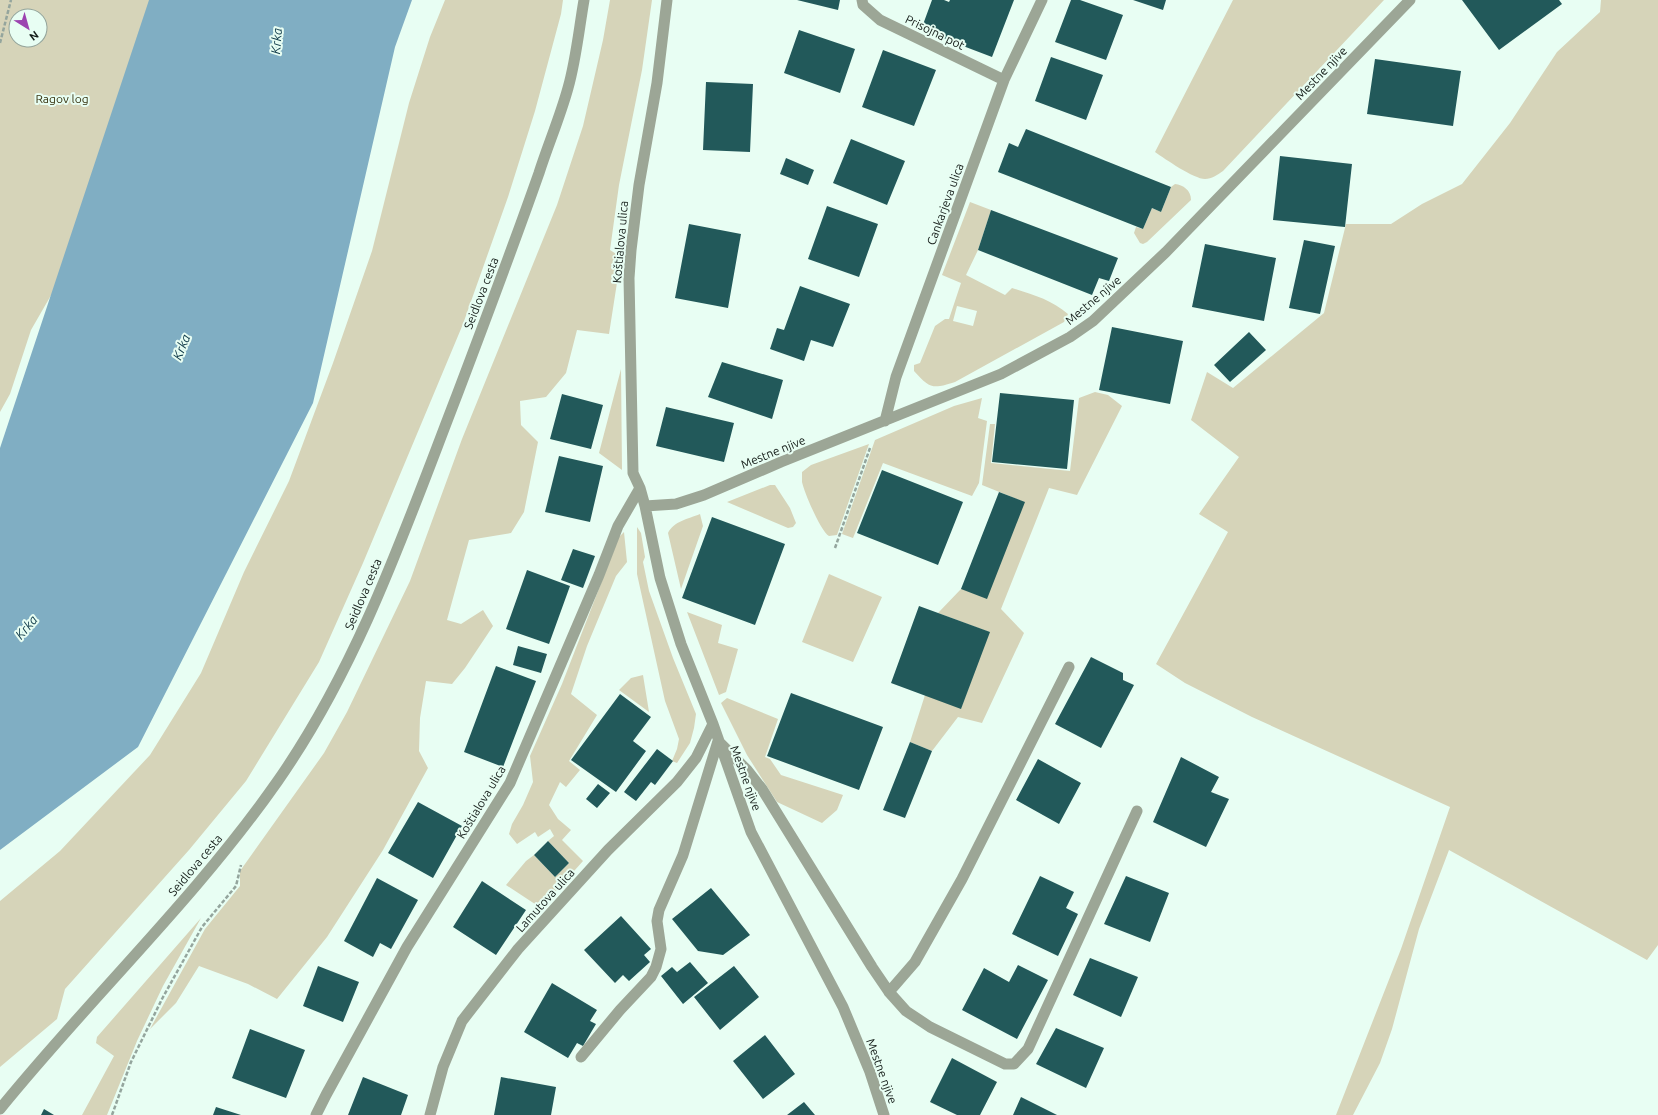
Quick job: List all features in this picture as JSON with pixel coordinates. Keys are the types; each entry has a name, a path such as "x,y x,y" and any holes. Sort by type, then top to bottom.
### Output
{"street":[{"name":"Seidlova cesta","path":"0,1109 39,1061 211,868 276,783 306,737 336,683 366,624 411,514 506,266 568,88 584,0"},
{"name":"Koštialova ulica","path":"645,506 640,488 633,473 629,278 639,185 656,82 667,0"},
{"name":"Prisojna pot","path":"862,0 863,5 880,20 1004,80"},
{"name":"Cankarjeva ulica","path":"885,421 896,377 1004,80 1042,0"},
{"name":"Mestne njive","path":"884,1115 870,1072 843,1007 751,832 713,724 681,644 660,578 645,506 676,504 704,495 781,462 1002,374 1070,336 1092,321 1166,252 1410,0"},
{"name":"Koštialova ulica","path":"316,1115 407,948 510,782 596,583 618,526 640,488"},
{"path":"888,992 915,962 962,879 1069,667"},
{"name":"Lamutova ulica","path":"430,1115 443,1067 462,1021 518,949 608,850 677,782 696,758 713,724"},
{"path":"581,1058 620,1010 650,977 656,967 661,949 657,921 659,910 684,855 718,741 747,770 762,790 888,992 906,1011 930,1028 1005,1064 1014,1064 1028,1049 1137,811"}],"path":[{"path":"0,43 11,0"},
{"path":"835,548 871,444"},
{"path":"112,1115 131,1062 162,999 202,927 236,886 241,865"}],"green space":[{"name":"Ragov log","path":"0,0 153,0 69,264 31,330 10,394 0,412"},
{"path":"445,0 563,0 561,14 535,111 508,197 463,324 363,563 319,662 246,781 189,850 65,989 57,1019 0,1067 0,901 60,851 150,755 201,673 244,572 289,481 333,363 372,251 409,103 430,37"},
{"path":"610,0 652,0 642,70 619,185 610,250 621,257 609,334 577,330 566,373 546,397 520,401 521,425 538,442 524,512 511,533 469,540 447,620 461,624 483,610 493,626 465,668 452,684 426,681 420,718 419,751 428,768 383,850 327,937 277,999 248,984 199,966 176,1003 150,1029 205,929 240,886 240,871 324,753 347,712 410,581 462,439 557,205 583,126 603,40"},
{"path":"1233,0 1384,0 1223,171 1212,178 1205,179 1194,176 1172,164 1155,152"},
{"path":"1601,0 1658,0 1658,945 1647,960 1449,850 1419,929 1392,1029 1380,1063 1353,1115 1336,1115 1401,949 1450,807 1252,717 1185,683 1156,664 1228,532 1199,514 1239,457 1191,420 1207,372 1233,388 1324,313 1346,224 1391,224 1422,204 1462,184 1510,123 1557,52 1600,12"},
{"path":"1175,184 1186,189 1190,193 1191,200 1147,242 1143,244 1140,243 1134,233 1136,227 1143,229 1152,208 1161,212 1171,187"},
{"path":"970,202 991,210 978,250 966,275 1005,295 1012,288 1034,295 1049,301 1068,314 1064,322 955,382 942,386 932,386 924,381 914,371 914,365 920,363 935,326 945,319 949,319 961,283 942,275","holes":["957,306 977,311 973,326 953,321"]},
{"path":"621,369 622,470 599,453"},
{"path":"1095,392 1108,395 1122,406 1077,495 1049,488 1001,609 1024,633 982,723 958,717 932,751 910,742 925,695 961,708 989,632 938,613 961,589 1024,502 982,485 990,424 995,424 991,463 1070,471 1079,398"},
{"path":"982,398 978,418 987,421 979,483 972,496 883,463 853,538 842,534 875,440 954,406"},
{"path":"869,444 837,535 829,536 817,520 809,502 803,487 802,472 811,465"},
{"path":"770,485 775,485 790,508 796,523 793,527 788,528 727,502"},
{"path":"700,514 703,526 681,589 668,533 678,523"},
{"path":"637,527 641,533 645,557 643,562 649,591 673,658 696,714 690,743 677,763 672,761 679,739 665,701 637,574"},
{"path":"624,532 627,562 616,576 587,646 571,694 597,715 569,761 580,770 566,787 560,782 549,805 558,819 571,830 562,840 583,861 541,908 506,885 526,861 534,855 555,877 569,863 548,841 554,836 550,829 538,837 535,832 517,844 509,834 512,824 523,805 533,782 530,756 562,684 619,537"},
{"path":"829,574 882,597 853,662 802,642"},
{"path":"687,612 722,625 718,643 738,649 726,692 719,695"},
{"path":"643,675 649,712 619,690 631,678"},
{"path":"727,698 778,719 765,757 770,759 781,775 843,795 837,810 822,823 777,802 747,755 721,703"},
{"path":"201,918 163,986 137,1041 107,1115 82,1115 114,1056 96,1043 97,1037"}],"water":[{"name":"Krka","path":"149,0 412,0 395,47 313,403 138,747 0,850 0,448"}],"building":[{"path":"797,0 840,0 838,10"},
{"path":"932,0 944,0 949,2 950,0 1014,0 992,57 921,30"},
{"path":"1071,0 1080,0 1123,15 1106,60 1055,42"},
{"path":"1133,0 1166,0 1163,10"},
{"path":"1462,0 1559,0 1562,4 1499,50"},
{"path":"799,30 855,49 840,93 784,73"},
{"path":"883,50 936,70 914,126 862,107"},
{"path":"1051,57 1103,75 1086,120 1035,101"},
{"path":"1375,59 1461,71 1453,126 1367,114"},
{"path":"706,82 753,84 750,152 703,150"},
{"path":"1026,129 1171,187 1161,212 1152,208 1143,229 998,172 1009,143 1018,147"},
{"path":"851,139 905,161 887,205 833,183"},
{"path":"1280,156 1352,164 1345,227 1273,220"},
{"path":"786,158 814,170 808,185 780,174"},
{"path":"827,206 878,224 859,277 808,259"},
{"path":"991,210 1118,258 1109,281 1099,278 1092,295 978,250"},
{"path":"689,224 741,234 728,308 675,298"},
{"path":"1304,240 1335,246 1320,314 1289,308"},
{"path":"1205,244 1276,258 1264,321 1192,307"},
{"path":"800,286 850,304 833,347 811,340 804,361 770,349 777,328 784,330"},
{"path":"1112,327 1183,341 1170,404 1099,390"},
{"path":"1249,332 1266,350 1230,382 1214,365"},
{"path":"722,362 783,380 772,419 708,397"},
{"path":"1000,393 1074,400 1067,469 992,462"},
{"path":"562,394 603,405 591,449 550,439"},
{"path":"666,407 734,423 724,462 656,446"},
{"path":"559,456 603,466 590,522 545,512"},
{"path":"882,470 963,502 938,565 857,533"},
{"path":"999,492 1025,502 987,599 961,589"},
{"path":"712,517 785,544 755,625 682,598"},
{"path":"573,549 595,556 583,588 561,580"},
{"path":"527,570 570,586 549,644 506,629"},
{"path":"919,606 990,632 961,709 891,683"},
{"path":"518,646 547,654 541,673 513,665"},
{"path":"1091,657 1123,673 1123,680 1134,685 1101,748 1055,724"},
{"path":"496,666 536,681 503,767 464,752"},
{"path":"791,693 883,727 859,790 767,756"},
{"path":"620,694 651,717 633,741 646,751 616,792 571,760"},
{"path":"910,742 932,751 905,818 883,810"},
{"path":"657,749 673,761 655,785 651,782 636,801 624,792"},
{"path":"1181,757 1219,777 1211,792 1229,799 1206,847 1153,822"},
{"path":"1038,759 1081,783 1059,824 1016,800"},
{"path":"598,784 610,793 597,808 586,799"},
{"path":"418,802 462,826 433,878 388,853"},
{"path":"548,841 569,863 555,877 534,855"},
{"path":"1040,876 1074,892 1066,908 1078,914 1058,956 1012,934"},
{"path":"1126,876 1169,893 1150,942 1104,924"},
{"path":"377,878 418,900 391,949 380,943 373,957 344,941"},
{"path":"482,881 526,910 496,955 453,927"},
{"path":"711,888 750,935 723,955 698,951 672,919"},
{"path":"621,916 651,949 644,955 650,962 629,981 623,975 615,983 584,950"},
{"path":"1090,958 1138,977 1121,1017 1073,995"},
{"path":"690,962 708,983 683,1004 661,976 672,967 677,972"},
{"path":"1018,965 1048,980 1017,1039 962,1010 984,968 1009,982"},
{"path":"318,966 359,982 343,1022 303,1006"},
{"path":"734,966 759,997 720,1030 694,997"},
{"path":"552,983 597,1010 590,1021 596,1024 583,1046 577,1043 568,1058 524,1032"},
{"path":"1056,1028 1104,1048 1086,1088 1036,1064"},
{"path":"250,1029 305,1050 286,1098 232,1078"},
{"path":"765,1035 795,1074 763,1099 733,1061"},
{"path":"952,1058 997,1082 980,1115 957,1115 930,1102"},
{"path":"363,1077 408,1095 401,1115 348,1115"},
{"path":"501,1077 556,1087 551,1115 494,1115"},
{"path":"1021,1097 1057,1115 1013,1115"},
{"path":"804,1102 815,1115 787,1115"},
{"path":"216,1107 241,1115 213,1115"},
{"path":"44,1109 54,1115 41,1115"}]}
